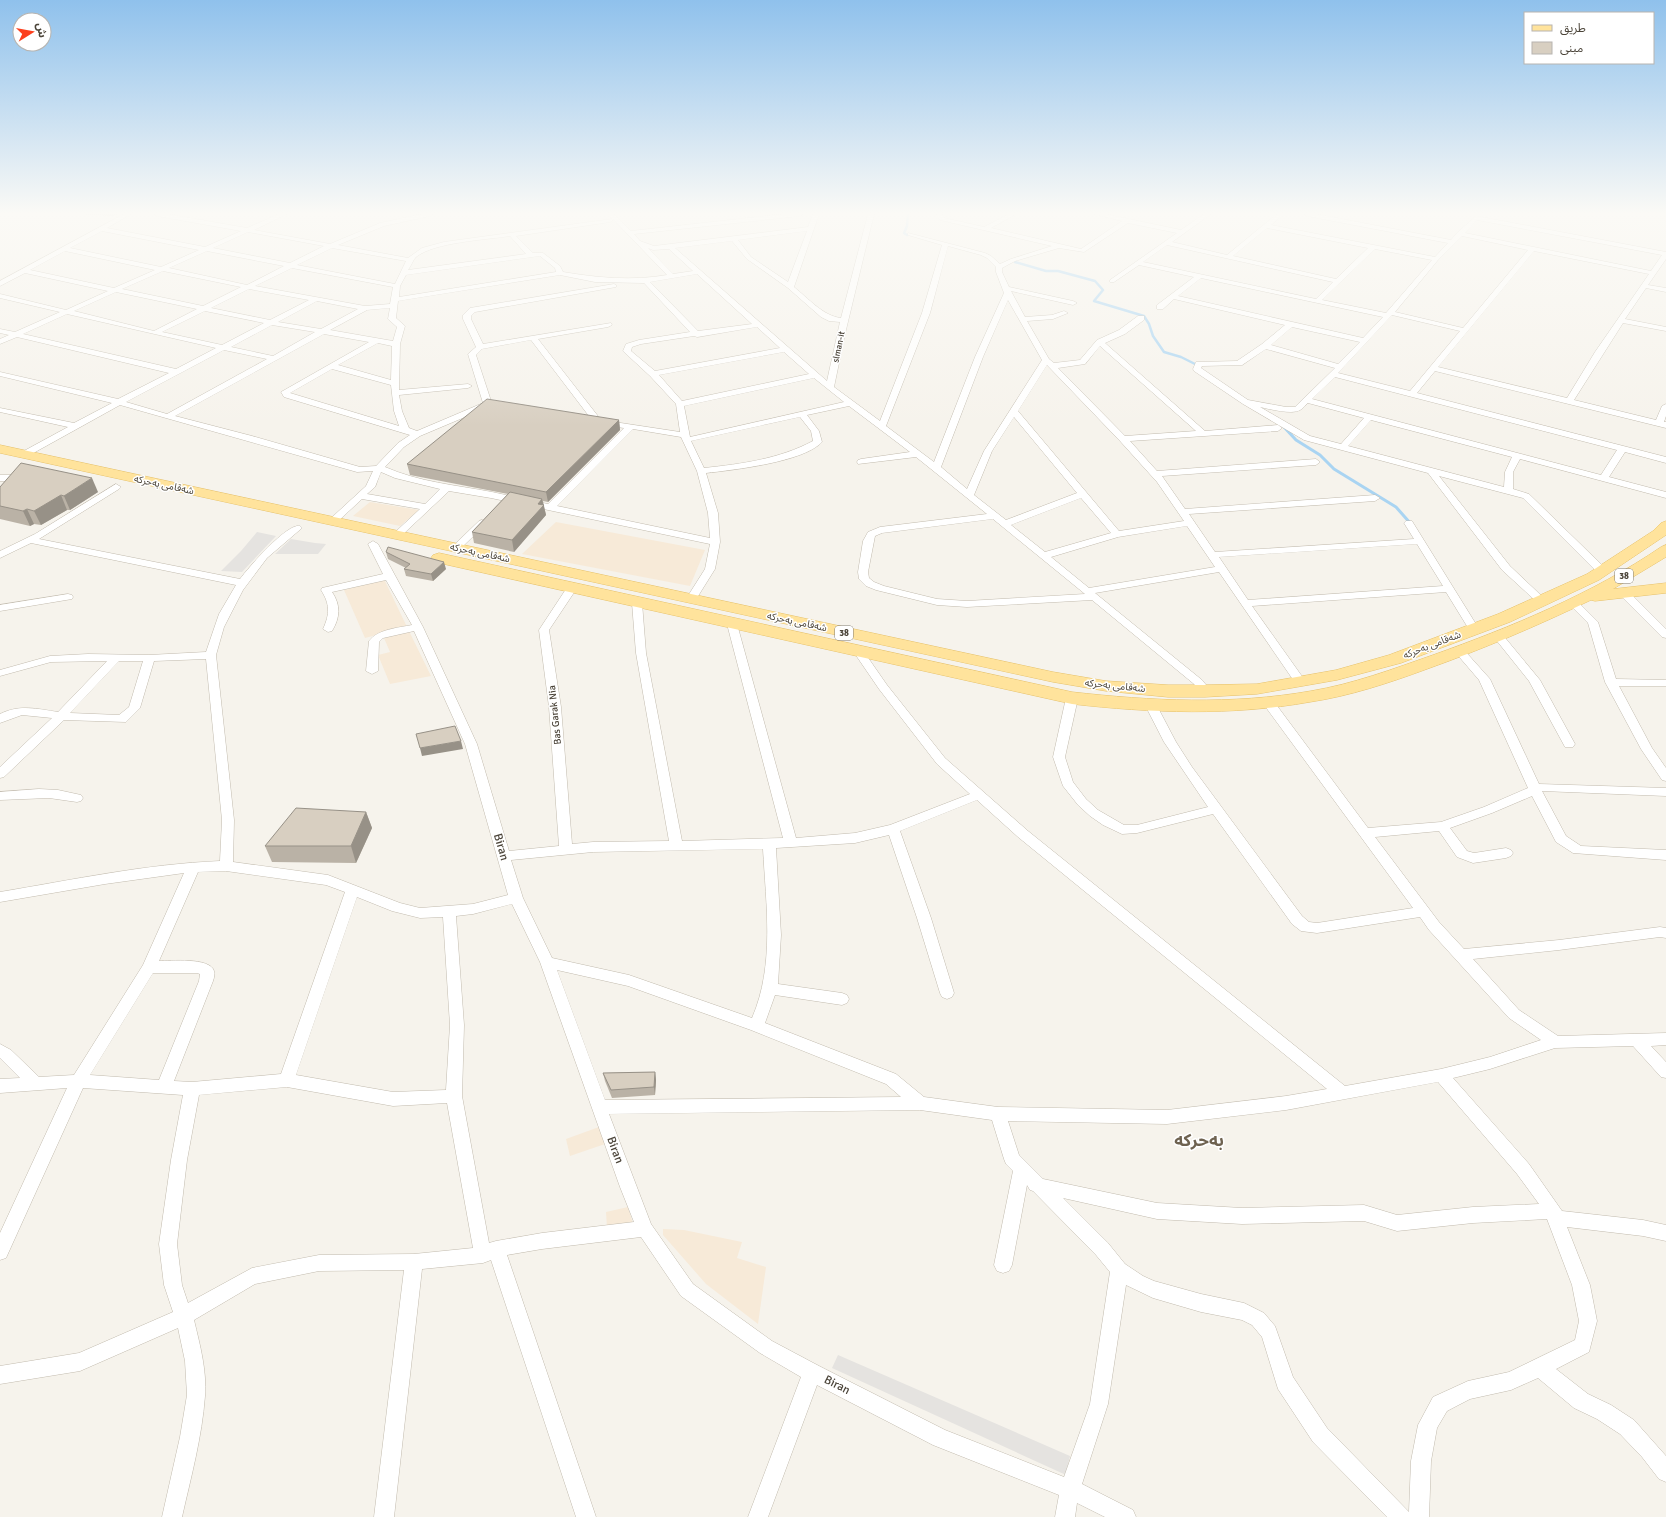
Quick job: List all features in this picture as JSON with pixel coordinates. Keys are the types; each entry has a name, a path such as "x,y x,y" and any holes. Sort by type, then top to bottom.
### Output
{"main road":[{"name":"شەقامی بەحرکە","path":"0,449 396,536 419,546 572,588 637,603 1072,698 1151,705 1226,705 1311,697 1395,659 1504,618 1593,577 1658,534 1666,526"},
{"name":"شەقامی بەحرکە","path":"0,462 374,544 456,548 691,600 1077,682 1145,689 1205,691 1257,689 1300,682 1343,682 1391,676 1460,652 1498,636 1576,600 1642,567 1666,550"},
{"name":"38","path":"1576,600 1623,592 1666,588"},
{"path":"1395,659 1392,664 1396,668 1409,669"}],"street":[{"path":"92,285 273,323 396,344"},
{"path":"0,342 129,285"},
{"path":"239,285 365,308"},
{"path":"155,333 254,285"},
{"path":"390,285 397,286 392,317 401,326 396,344 395,393 398,412 405,430"},
{"path":"168,416 365,308 495,285"},
{"path":"480,347 467,319 467,316 472,310 622,285"},
{"path":"649,285 697,335"},
{"path":"712,285 830,387 936,468 1198,682 1205,691"},
{"path":"787,285 828,318 845,320"},
{"name":"slman-it","path":"830,387 854,285"},
{"path":"882,426 926,313 934,285"},
{"path":"1005,285 1049,363 1156,474 1300,682"},
{"path":"1160,307 1189,285"},
{"path":"1241,285 1464,330"},
{"path":"1317,301 1333,285"},
{"path":"1246,402 1286,409 1297,409 1365,341 1414,285"},
{"path":"1412,394 1502,285"},
{"path":"1569,401 1599,352 1644,286 1666,290"},
{"path":"1007,290 1073,303"},
{"path":"936,468 958,407 1007,290"},
{"path":"0,296 155,333 274,358"},
{"path":"1173,297 1365,341"},
{"path":"25,454 119,402 273,323 316,299"},
{"path":"1023,319 1053,317 1064,313"},
{"path":"1049,363 1082,362 1100,342 1122,332 1142,318"},
{"path":"1621,320 1666,329"},
{"path":"1291,324 1265,346 1238,363 1199,364 1197,369 1246,402 1307,438 1526,496 1602,571"},
{"path":"491,405 472,354 480,347 608,325"},
{"path":"691,600 710,569 715,542 713,513 701,472 686,438 680,404 653,374 627,351 629,346 639,342 697,335 758,325"},
{"path":"0,332 177,372"},
{"path":"533,338 598,422"},
{"path":"376,341 285,392 287,395 417,434"},
{"path":"1100,342 1204,434"},
{"path":"1265,346 1340,367"},
{"path":"653,374 786,350"},
{"path":"969,496 988,451 1013,410 1049,363"},
{"path":"332,366 395,384"},
{"path":"1433,368 1662,424 1666,406"},
{"path":"0,374 119,402 360,470 379,468 448,488 504,501 550,508 715,542"},
{"path":"1333,374 1666,460"},
{"path":"680,404 816,375"},
{"path":"395,393 468,386"},
{"path":"1305,400 1666,495"},
{"path":"583,419 686,438 851,403"},
{"path":"464,423 491,405"},
{"path":"332,522 370,487 379,468 401,445 417,434 491,405"},
{"path":"0,410 75,426"},
{"path":"1013,410 1117,534"},
{"path":"701,472 745,466 781,458 805,450 818,442 815,431 803,414"},
{"path":"1343,447 1370,417"},
{"path":"550,508 630,427"},
{"path":"1123,439 1278,428"},
{"path":"1603,479 1622,449"},
{"path":"861,462 918,454"},
{"path":"1508,491 1509,472 1517,456"},
{"path":"1156,474 1316,462"},
{"path":"4,488 22,470"},
{"path":"1431,471 1463,514 1474,524 1485,538 1506,568 1542,601"},
{"path":"0,478 14,478"},
{"path":"0,556 116,487"},
{"path":"396,536 448,488"},
{"path":"1004,524 1083,494"},
{"path":"361,496 427,507"},
{"path":"1182,512 1375,498"},
{"path":"456,548 490,515"},
{"path":"994,516 880,530 871,534 868,541 863,572 864,578 870,584 880,588 937,602 968,604 1090,594 1221,569"},
{"path":"1043,556 1117,534 1190,523"},
{"path":"1409,523 1474,629"},
{"path":"226,866 228,820 211,655 216,634 224,614 242,583 265,555 297,528"},
{"path":"29,540 242,583"},
{"path":"1212,555 1421,541"},
{"name":"Biran","path":"374,544 389,576 418,627 471,744 516,898 547,962 599,1107 646,1229 687,1290 766,1347 812,1373 940,1438 1070,1489 1126,1517"},
{"path":"328,629 334,617 333,600 326,590 389,576"},
{"name":"Bas Garak Nia","path":"566,850 555,707 544,630 572,588"},
{"path":"1244,602 1449,589"},
{"path":"1623,592 1666,635"},
{"path":"0,608 68,597"},
{"path":"1576,600 1593,622 1611,682 1647,749 1665,775"},
{"path":"637,603 641,653 676,846"},
{"path":"732,624 791,843"},
{"path":"372,671 374,641 379,636 418,627"},
{"path":"1498,636 1534,680 1569,744"},
{"path":"858,651 883,687 941,761 978,795 1023,834 1342,1093"},
{"path":"1460,652 1484,679 1535,789 1562,840 1578,850 1666,854"},
{"path":"0,673 50,659 149,658 211,655"},
{"path":"1,772 61,716 116,658"},
{"path":"0,719 12,713 22,711 61,716 122,719 134,708 149,658"},
{"path":"1611,682 1666,683"},
{"path":"1072,698 1059,758 1067,783 1082,802 1094,813 1122,830 1137,830 1216,809"},
{"path":"1268,702 1434,926 1514,1014 1555,1042"},
{"path":"1151,705 1170,742 1216,809 1297,920 1306,927 1317,928 1424,911"},
{"path":"1366,833 1442,826 1488,810 1541,787 1666,792"},
{"path":"0,796 44,793 62,794 77,798"},
{"path":"503,856 592,847 769,844 855,838 893,829 978,795"},
{"path":"1442,826 1462,854 1473,858 1506,853"},
{"path":"893,829 924,918 947,993"},
{"path":"756,1026 765,1006 770,989 775,928 769,844"},
{"path":"0,897 105,879 193,867 226,866 328,880 397,907 420,913 473,909 516,898"},
{"path":"0,1252 78,1081 149,967 193,867"},
{"path":"287,1080 353,889"},
{"path":"449,912 457,1025 454,1096 490,1252 586,1517"},
{"path":"1460,955 1559,945 1660,932 1666,933"},
{"path":"547,962 629,981 756,1026 891,1079 920,1103"},
{"path":"149,967 200,966 207,972 206,981 164,1087"},
{"path":"770,989 842,999"},
{"path":"599,1107 920,1103 998,1114 1167,1117 1286,1103 1441,1075 1490,1063 1555,1042 1660,1038 1666,1028"},
{"path":"1637,1040 1666,1072"},
{"path":"0,1050 6,1054 36,1084"},
{"path":"1419,1517 1421,1461 1428,1425 1440,1404 1468,1390 1511,1381 1541,1368 1583,1346 1588,1321 1581,1285 1554,1215 1523,1169 1441,1075"},
{"path":"0,1086 78,1081 192,1090 287,1080 393,1099 454,1096"},
{"path":"172,1517 190,1437 196,1395 194,1361 184,1316 173,1285 168,1244 179,1160 192,1090"},
{"path":"998,1114 1012,1158 1022,1170 1102,1249 1120,1270 1137,1282 1153,1289 1200,1303 1244,1312 1258,1320 1269,1332 1285,1382 1320,1435 1401,1517"},
{"path":"1003,1265 1022,1170"},
{"path":"1036,1184 1157,1211 1242,1216 1364,1213 1397,1222 1473,1214 1554,1215 1643,1228 1666,1233"},
{"path":"0,1375 80,1362 184,1316 252,1276 319,1263 414,1262 490,1252 542,1241 646,1229"},
{"path":"384,1517 414,1262"},
{"path":"1065,1517 1070,1489 1099,1404 1120,1270"},
{"path":"1541,1368 1581,1401 1604,1412 1627,1427 1649,1450 1666,1472"},
{"path":"758,1517 812,1373"}],"shaded area":[{"path":"370,502 419,510 400,526 353,516"},
{"path":"556,522 705,550 690,586 522,554"},
{"path":"257,532 276,536 242,572 221,571 241,551"},
{"path":"291,539 326,544 318,554 275,554"},
{"path":"384,579 407,627 365,638 344,590"},
{"path":"409,631 431,676 390,684 378,655 390,652 384,638"},
{"path":"599,1127 605,1144 570,1156 566,1139"},
{"path":"628,1207 633,1224 607,1228 606,1212"},
{"path":"663,1229 684,1230 742,1242 737,1258 766,1267 758,1324 706,1284 663,1235"},
{"path":"838,1355 1070,1456 1066,1475 832,1368"}],"building":[{"path":"487,399 619,420 546,492 407,464"},
{"path":"21,463 92,478 64,496 61,495 34,511 27,509 23,511 0,506 0,487"},
{"path":"510,492 542,499 538,504 544,505 512,540 472,532"},
{"path":"388,547 444,562 431,574 404,569 410,564 386,552"},
{"path":"455,726 461,741 420,748 416,734"},
{"path":"296,808 366,812 351,846 265,846"},
{"path":"655,1072 654,1087 611,1090 603,1073"}],"waterway":[{"path":"1098,285 1103,290 1094,301 1144,316 1149,324 1153,336 1164,352 1181,357 1199,366"},
{"path":"1284,427 1296,440 1320,455 1334,469 1396,507 1411,524"}],"district":[{"name":"بەحرکە","path":"1199,1140"}]}
